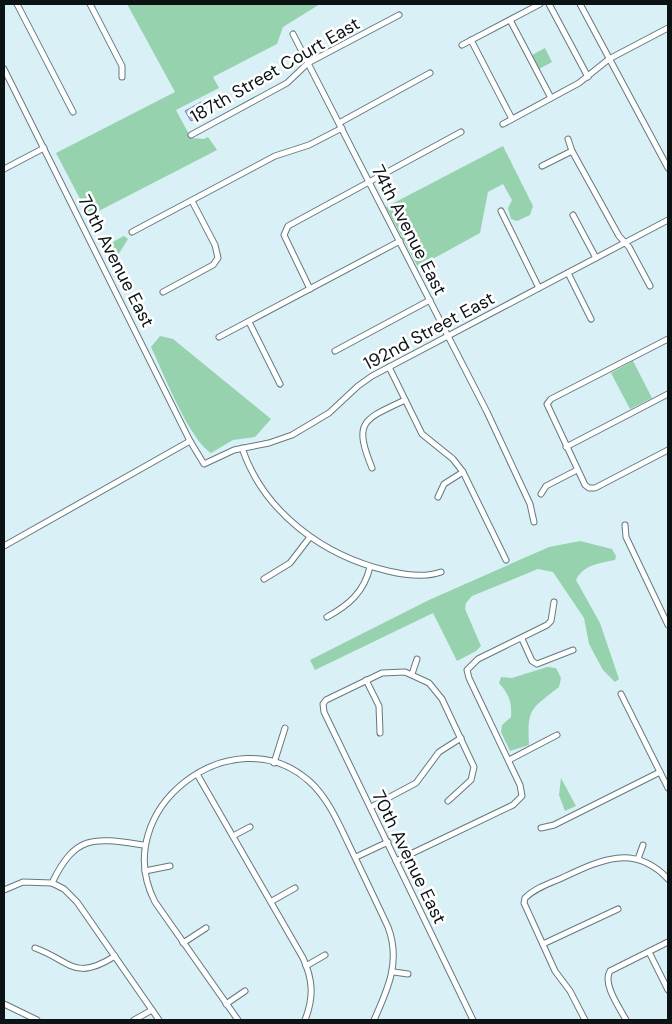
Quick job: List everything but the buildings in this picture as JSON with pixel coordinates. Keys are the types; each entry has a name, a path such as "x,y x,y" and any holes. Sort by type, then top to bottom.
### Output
{"street":[{"path":"18,4 73,112"},
{"path":"90,4 122,66 122,77"},
{"path":"462,45 540,4"},
{"path":"549,4 588,77"},
{"path":"580,4 668,168"},
{"name":"187th Street Court East","path":"191,135 287,83 308,63 399,15"},
{"path":"510,20 551,98"},
{"path":"503,124 588,77 609,59 668,28"},
{"name":"74th Avenue East","path":"294,34 448,336 530,504 534,522"},
{"path":"472,40 512,119"},
{"name":"70th Avenue East","path":"4,69 190,441 204,464"},
{"path":"132,232 275,156 308,145 430,73"},
{"path":"310,288 284,233 293,222 461,132"},
{"path":"568,139 572,151 619,236 625,242 650,286"},
{"path":"4,169 44,148"},
{"path":"542,166 572,151"},
{"path":"163,292 217,260 217,250 192,201"},
{"path":"501,211 539,288"},
{"path":"573,215 596,258"},
{"name":"192nd Street East","path":"204,464 242,448 281,439 314,423 334,409 358,386 389,367 668,220"},
{"path":"219,337 400,241"},
{"path":"568,272 591,319"},
{"path":"335,350 430,300"},
{"path":"249,322 280,384"},
{"path":"668,339 547,402 550,413 577,470 589,488 595,488 668,450"},
{"path":"389,367 422,434 453,459 463,472 506,560"},
{"path":"566,447 668,394"},
{"path":"372,468 362,437 364,426 374,415 405,400"},
{"path":"4,546 190,441"},
{"path":"242,448 256,478 272,501 310,537 344,557 370,567 416,575 434,575 441,572"},
{"path":"541,494 546,486 577,470"},
{"path":"438,498 444,484 463,472"},
{"path":"625,525 626,537 668,625"},
{"path":"264,579 290,563 310,537"},
{"path":"327,618 345,607 359,593 370,567"},
{"path":"396,861 513,805 521,798 520,785 468,678 468,670 470,665 478,659 522,639 551,621 554,602"},
{"path":"522,639 532,661 538,664 573,650"},
{"path":"412,674 417,659"},
{"path":"380,733 378,706 366,680 382,673 398,671 426,680 438,692 474,767 473,777 448,800"},
{"name":"70th Avenue East","path":"366,680 326,700 323,708 473,1020"},
{"path":"621,694 668,788"},
{"path":"274,763 285,728"},
{"path":"509,760 557,735"},
{"path":"371,807 416,783 439,752 460,738"},
{"path":"238,1020 155,902 145,871 144,845 151,824 162,804 181,785 197,774 228,761 258,759 296,772 318,790 332,811 356,857 392,936 395,954 394,972 374,1020"},
{"path":"541,828 554,826 660,772"},
{"path":"197,774 272,901 306,966 312,992 305,1019"},
{"path":"233,836 250,827"},
{"path":"52,883 67,856 88,842 103,840 144,845"},
{"path":"356,857 388,842"},
{"path":"638,859 643,845"},
{"path":"585,1020 570,991 555,971 524,900 529,894 594,862 618,857 638,859 650,864 668,879"},
{"path":"145,871 170,866"},
{"path":"4,890 23,882 52,883 64,889 77,902 159,1020"},
{"path":"272,901 295,888"},
{"path":"543,944 618,909"},
{"path":"184,943 206,928"},
{"path":"626,1020 607,982 610,971 668,942"},
{"path":"35,948 70,966 82,969 93,968 115,956"},
{"path":"649,952 668,990"},
{"path":"306,966 325,955"},
{"path":"394,972 408,974"},
{"path":"226,1004 245,991"},
{"path":"4,1004 38,1020"},
{"path":"134,1020 152,1010"}],"green space":[{"path":"127,4 320,4 283,27 277,44 213,77 219,88 176,110 191,138 204,139 208,137 217,150 89,216 56,153 175,92"},
{"path":"545,48 552,62 539,69 532,55"},
{"path":"503,146 533,206 530,215 517,221 511,219 508,208 512,200 503,184 488,192 480,233 418,267 386,207"},
{"path":"124,236 128,239 118,255 111,254 107,245"},
{"path":"160,336 173,339 271,419 255,437 233,440 211,453 203,445 194,434 169,388 151,347"},
{"path":"633,361 652,398 630,409 611,373"},
{"path":"580,541 612,549 616,556 615,560 587,568 576,580 600,623 619,679 615,682 603,670 589,644 584,618 553,572 538,569 472,596 466,603 465,609 481,646 476,651 457,661 433,613 315,670 310,660 429,600 549,547"},
{"path":"547,667 556,668 561,678 559,687 542,700 533,710 529,723 529,745 510,751 501,732 502,725 511,717 511,712 509,698 499,683 501,677 512,678"},
{"path":"561,778 576,806 565,811 559,795"}],"water":[{"path":"201,102 206,106 204,109 205,114 191,121 185,111"}]}
